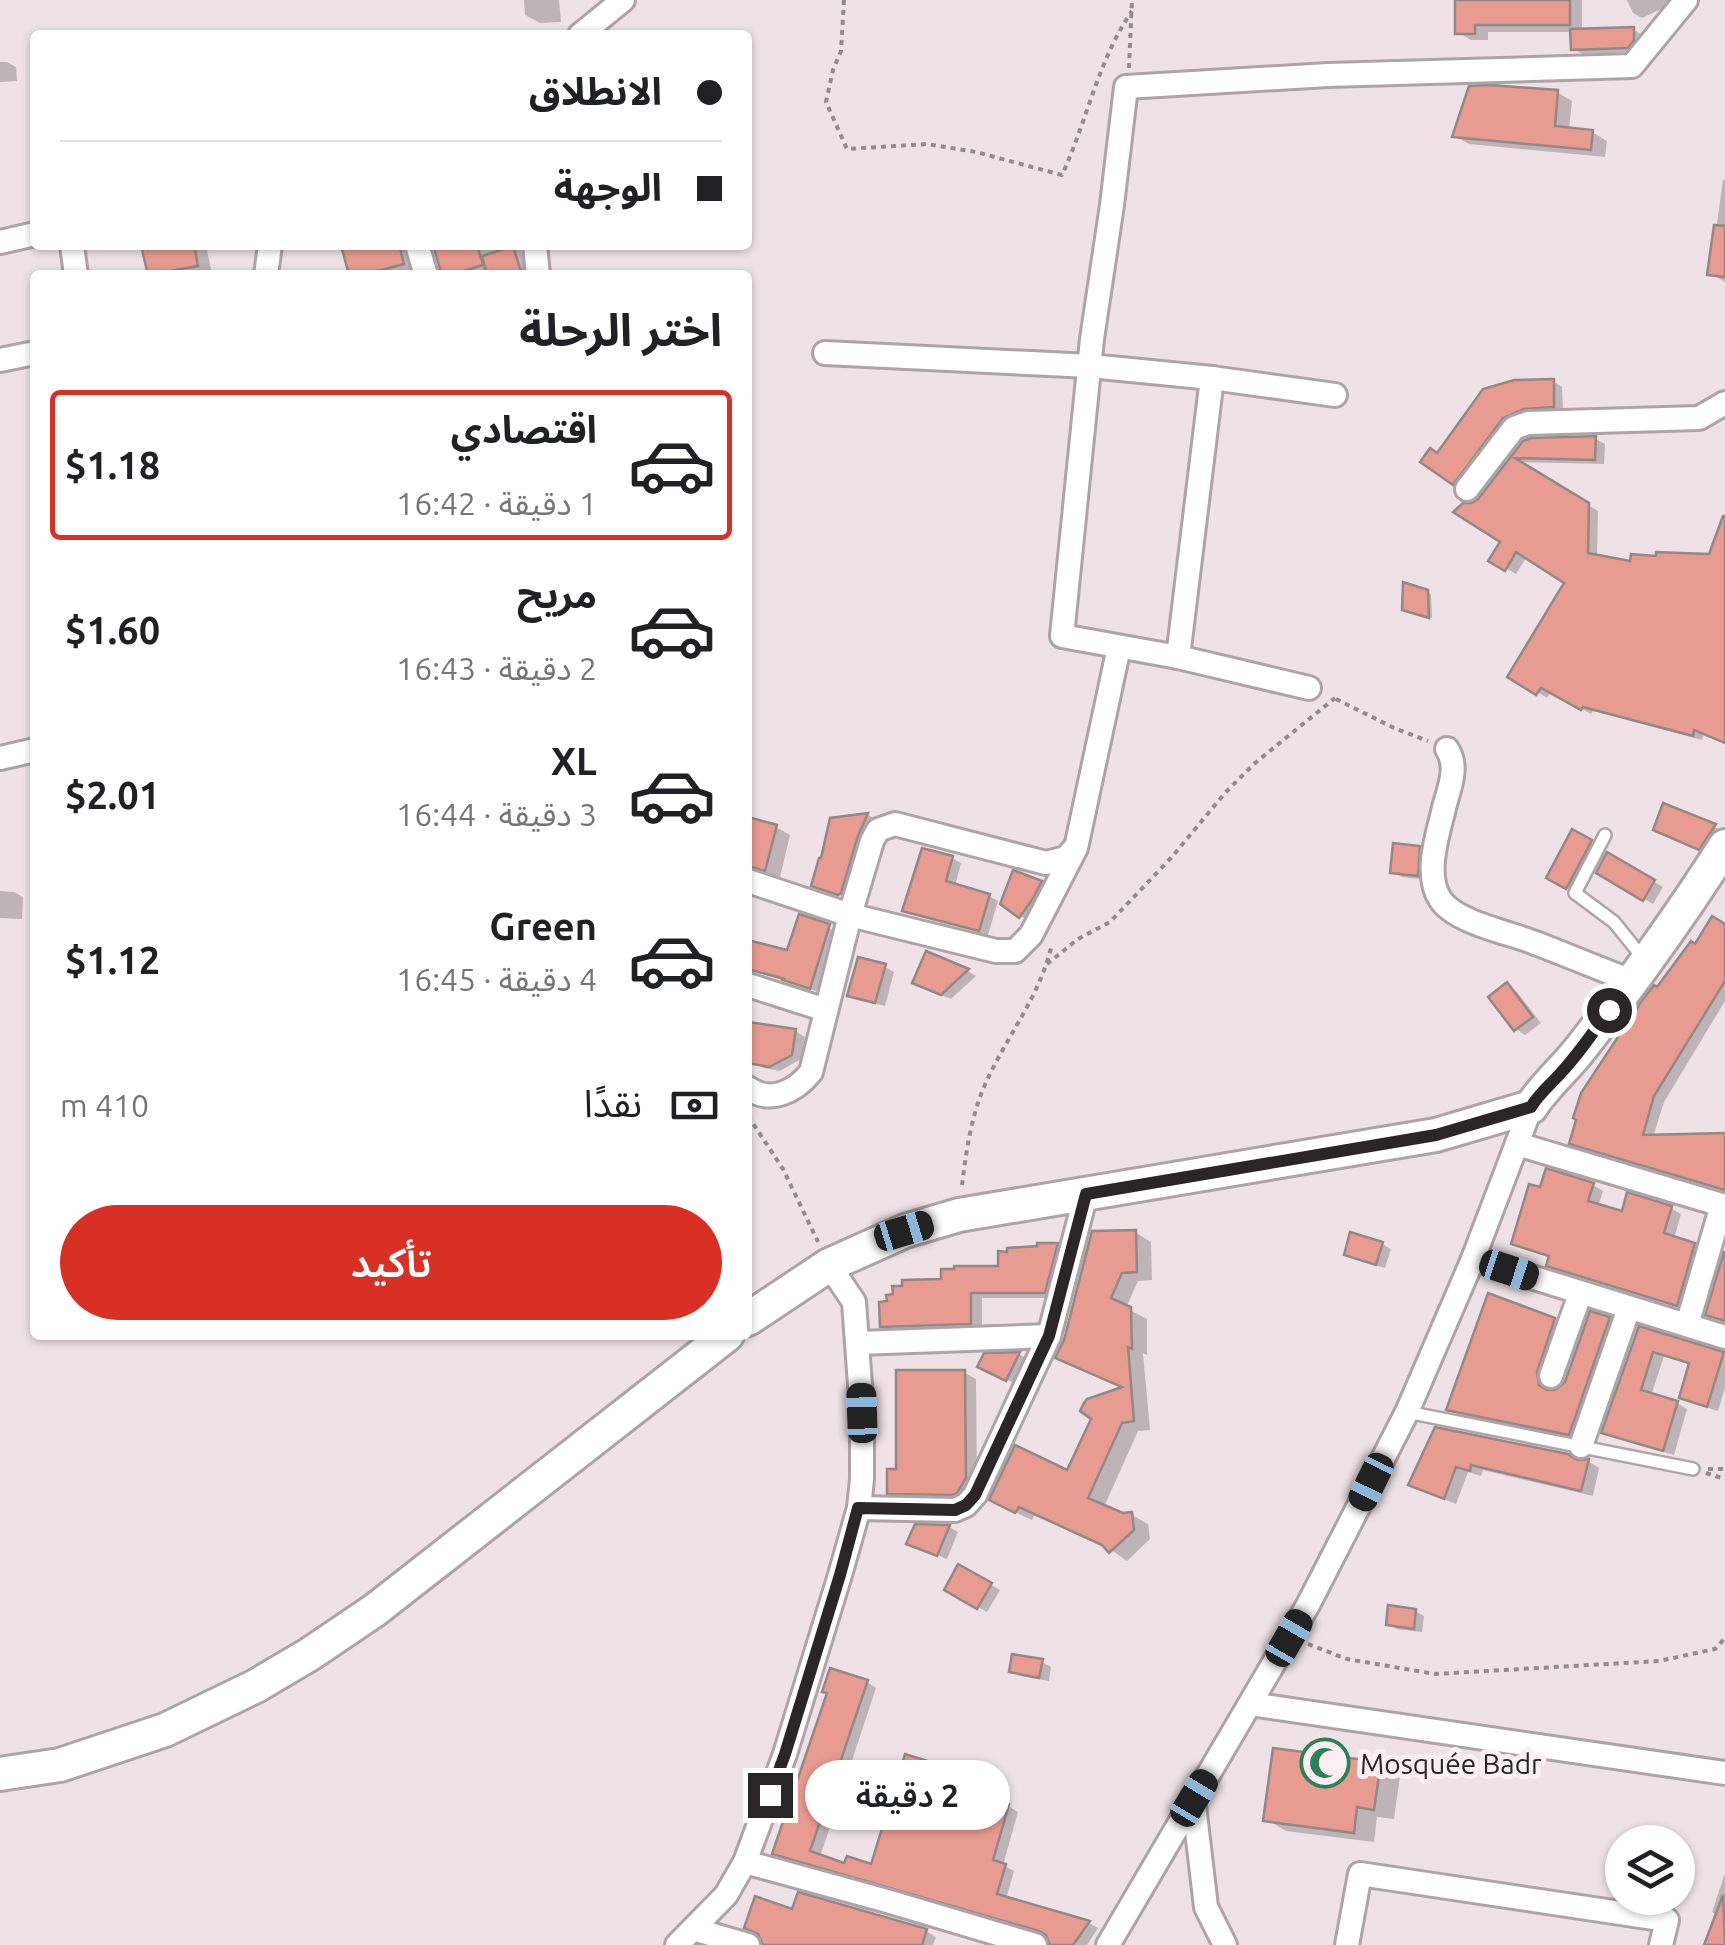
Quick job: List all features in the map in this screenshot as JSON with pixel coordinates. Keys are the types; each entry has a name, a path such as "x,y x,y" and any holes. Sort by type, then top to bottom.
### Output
{"main road":[{"path":"752,1316 829,1265 904,1231 959,1215 1436,1135 1531,1107 1581,1049 1723,853"},
{"path":"0,1774 60,1765 165,1730 256,1686 310,1654 375,1610 721,1340"}],"street":[{"path":"586,30 623,0"},
{"path":"1309,688 1062,636 1090,366 1126,87 1328,74 1632,66 1686,0"},
{"path":"0,242 30,235"},
{"path":"825,353 1090,366 1335,395"},
{"path":"0,360 30,354"},
{"path":"1178,658 1212,378"},
{"path":"1467,489 1514,428 1528,423 1700,418 1725,403"},
{"path":"752,882 850,915 996,951 1015,951 1031,935 1076,848 1119,647"},
{"path":"1447,749 1454,764 1433,861 1440,899 1468,920 1639,971"},
{"path":"0,758 30,751"},
{"path":"752,1091 769,1097 802,1084 811,1072 850,915 878,830 895,824 1046,863 1066,858 1076,848"},
{"path":"752,986 826,1010"},
{"path":"1108,1945 1289,1638 1407,1412 1473,1259 1531,1107"},
{"path":"1517,1144 1724,1206 1687,1325"},
{"path":"858,1508 955,1510 975,1495 1049,1336 1086,1194"},
{"path":"1473,1259 1725,1337"},
{"path":"685,1937 726,1896 745,1862 785,1754 858,1508 862,1451 854,1302 829,1265"},
{"path":"1551,1376 1580,1294"},
{"path":"1582,1446 1629,1308"},
{"path":"858,1343 1049,1336"},
{"path":"1250,1704 1725,1773"},
{"path":"1194,1798 1206,1907 1225,1945"},
{"path":"745,1862 1035,1945"},
{"path":"1347,1945 1360,1874 1667,1920 1660,1945"},
{"path":"685,1937 748,1945"}],"lane":[{"path":"1605,834 1575,893 1614,922 1639,971"},
{"path":"1407,1412 1692,1468"}],"path":[{"path":"844,0 842,51 826,102 847,149 927,144 976,152 1062,175 1118,31 1132,11"},
{"path":"1126,87 1132,0"},
{"path":"1309,688 1447,749"},
{"path":"1046,964 1078,939 1110,922 1172,858 1234,783 1334,698"},
{"path":"959,1215 966,1154 983,1088 1021,1020 1052,945"},
{"path":"752,1122 783,1169 829,1265"},
{"path":"1289,1638 1347,1660 1436,1674 1658,1661 1715,1648 1725,1638"}],"building":[{"path":"1455,0 1570,0 1570,25 1475,25 1475,34 1455,34"},
{"path":"1634,27 1634,40 1628,48 1571,50 1570,29"},
{"path":"1469,86 1558,90 1555,126 1593,130 1591,150 1452,137"},
{"path":"1714,225 1725,226 1725,277 1707,275"},
{"path":"142,250 195,250 198,266 147,270"},
{"path":"342,250 400,250 404,264 381,270 348,270"},
{"path":"434,250 478,250 483,265 467,270 440,270"},
{"path":"514,250 520,270 486,270 482,256"},
{"path":"1554,379 1554,407 1524,409 1503,418 1453,485 1420,462 1430,448 1437,453 1483,389 1514,380"},
{"path":"1596,436 1595,460 1515,458 1589,503 1588,553 1630,561 1631,554 1709,554 1725,516 1725,743 1694,730 1693,736 1583,707 1581,710 1541,688 1536,695 1507,677 1564,583 1516,552 1505,571 1488,561 1500,542 1453,512 1463,503 1478,499 1523,441"},
{"path":"1403,582 1428,590 1429,618 1402,610"},
{"path":"1663,803 1716,824 1699,850 1653,830"},
{"path":"868,813 841,893 811,886 830,818"},
{"path":"752,818 777,825 765,871 752,867"},
{"path":"1572,829 1592,840 1566,889 1546,878"},
{"path":"1393,843 1420,846 1418,876 1390,873"},
{"path":"922,848 953,856 946,881 990,894 979,931 902,911"},
{"path":"1607,852 1655,880 1643,901 1596,873"},
{"path":"1013,870 1042,881 1019,918 1000,904"},
{"path":"799,914 830,924 810,989 752,970 752,941 787,950"},
{"path":"1712,916 1725,924 1725,981 1654,1096 1643,1135 1725,1133 1725,1190 1569,1144 1581,1093 1641,1002 1691,941 1695,944"},
{"path":"926,951 969,969 941,995 912,983"},
{"path":"858,957 886,964 875,1003 847,996"},
{"path":"1507,982 1533,1017 1514,1031 1488,997"},
{"path":"752,1023 796,1029 792,1055 769,1067 752,1064"},
{"path":"1546,1168 1594,1183 1588,1201 1622,1211 1627,1192 1672,1206 1664,1233 1695,1243 1677,1306 1546,1266 1549,1256 1511,1244 1529,1184 1540,1187"},
{"path":"1136,1230 1137,1272 1122,1273 1111,1298 1131,1307 1132,1349 1128,1347 1134,1421 1122,1423 1088,1498 1123,1513 1132,1512 1134,1530 1109,1553 1102,1545 1019,1507 1015,1513 989,1500 1015,1445 1067,1470 1091,1419 1080,1411 1084,1403 1122,1387 1055,1358 1064,1340 1092,1231"},
{"path":"1350,1232 1383,1242 1376,1265 1344,1255"},
{"path":"1058,1243 1045,1293 971,1293 971,1324 880,1327 879,1302 887,1301 886,1295 893,1294 892,1286 902,1286 902,1280 941,1279 941,1269 954,1266 998,1266 998,1251"},
{"path":"1725,1252 1725,1321 1705,1315"},
{"path":"1488,1293 1555,1318 1537,1372 1539,1385 1547,1390 1555,1390 1565,1382 1590,1311 1610,1317 1569,1435 1446,1410"},
{"path":"1639,1326 1724,1352 1707,1407 1679,1398 1689,1363 1653,1352 1641,1390 1678,1401 1663,1451 1601,1433"},
{"path":"1020,1352 1006,1381 977,1367 984,1353"},
{"path":"896,1370 965,1370 966,1478 957,1493 887,1494 887,1469 896,1469"},
{"path":"1435,1427 1568,1454 1577,1460 1589,1459 1581,1491 1471,1465 1470,1471 1456,1467 1444,1499 1408,1485"},
{"path":"915,1524 950,1525 937,1556 906,1544"},
{"path":"958,1564 992,1583 977,1609 944,1590"},
{"path":"1388,1605 1416,1609 1414,1629 1386,1625"},
{"path":"1012,1654 1043,1659 1039,1678 1009,1672"},
{"path":"830,1668 868,1680 810,1851 844,1863 847,1856 871,1864 884,1822 863,1816 876,1777 896,1784 905,1754 954,1769 949,1786 1009,1804 993,1860 1006,1864 997,1894 1090,1921 1073,1945 1050,1945 1046,1935 1039,1931 772,1854 827,1693 822,1692"},
{"path":"1273,1748 1381,1762 1374,1810 1357,1807 1354,1833 1263,1821"},
{"path":"798,1892 927,1929 922,1945 763,1945 758,1934 744,1928 755,1896 792,1909"},
{"path":"1723,1895 1725,1945 1704,1945"}],"place":[{"name":"Mosquée Badr","path":"1325,1763"}],"route":[{"path":"770,1795 858,1508 955,1510 975,1495 1049,1336 1086,1194 1436,1135 1531,1107 1609,1010"}]}
